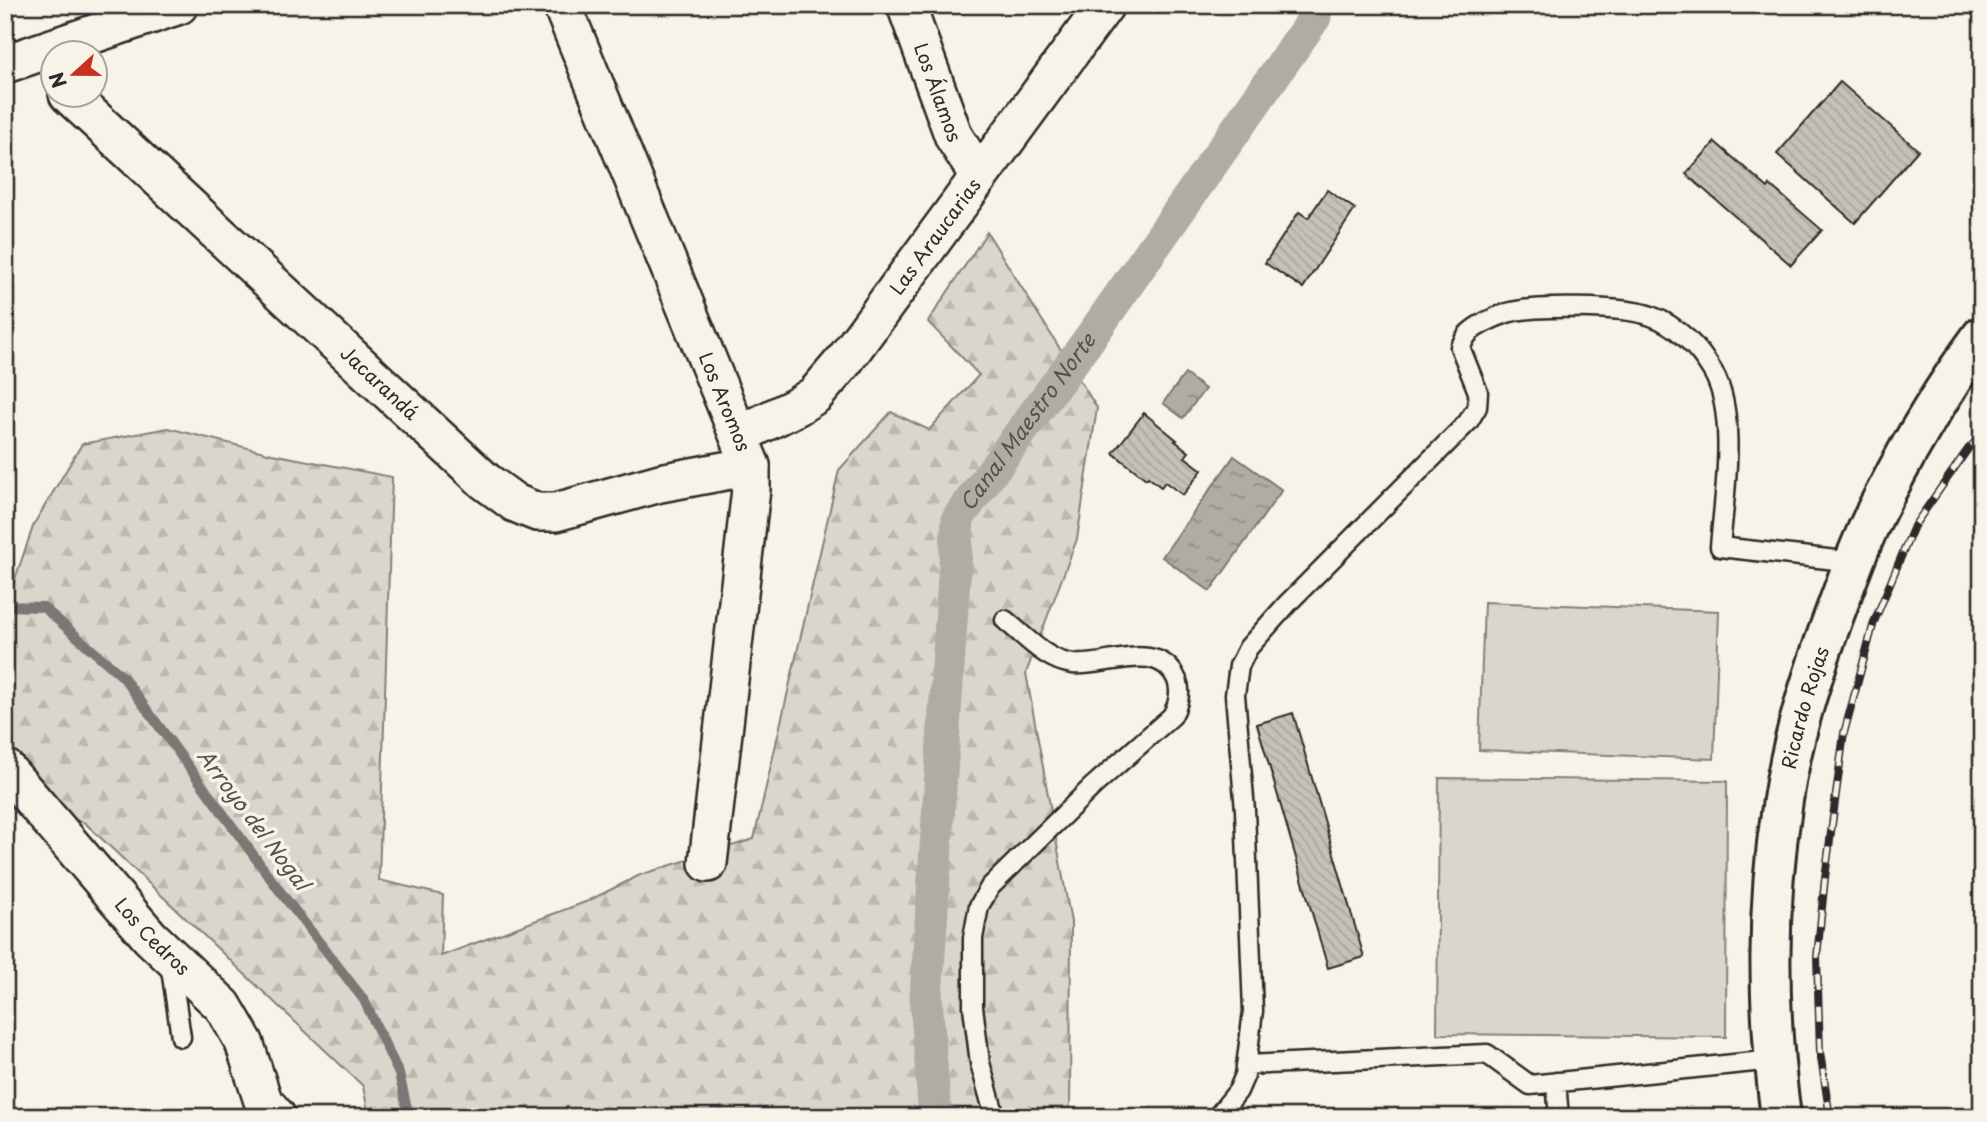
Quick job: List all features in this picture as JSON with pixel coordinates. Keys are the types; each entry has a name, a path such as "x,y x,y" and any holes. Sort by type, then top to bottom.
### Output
{"main road":[{"name":"Ricardo Rojas","path":"1781,1117 1773,1060 1770,929 1783,800 1797,728 1854,562 1884,495 1961,365 1982,336"}],"street":[{"path":"32,65 179,5"},
{"name":"Los Aromos","path":"562,5 745,451 751,489 708,863"},
{"name":"Los Álamos","path":"906,5 954,137 979,176"},
{"name":"Las Araucarias","path":"745,451 796,407 815,395 844,362 1105,5"},
{"name":"Jacarandá","path":"83,108 485,481 516,503 537,512 556,512 660,482 745,451"},
{"name":"Los Cedros","path":"5,768 150,937 223,1006 244,1042 263,1101 277,1117"}],"lane":[{"path":"1217,1117 1238,1091 1245,1075 1253,1011 1245,810 1235,695 1239,666 1248,648 1288,603 1468,422 1477,407 1478,392 1461,347 1468,334 1507,313 1550,308 1603,309 1649,315 1668,324 1701,354 1714,375 1724,405 1728,434 1720,547 1854,562"},
{"path":"995,1117 981,1063 973,1007 973,938 979,905 990,887 1092,787 1172,716 1180,697 1176,678 1161,662 1139,657 1073,664 1049,656 1005,620"},
{"path":"169,955 181,1037"},
{"path":"1246,1066 1487,1054 1530,1085 1773,1060"},
{"path":"1556,1082 1559,1117"}],"green space":[{"path":"987,232 1097,408 1077,539 1026,673 1071,922 1070,1117 369,1117 363,1086 85,823 5,799 5,608 34,524 82,444 168,428 272,454 392,477 379,880 443,895 441,956 588,901 640,875 754,839 839,470 891,412 929,430 979,375 928,322"},
{"path":"1484,602 1719,611 1714,759 1479,750"},
{"path":"1439,778 1727,781 1726,1037 1437,1034"}],"water":[{"path":"1185,374 1205,389 1183,418 1163,403"},
{"path":"1234,456 1282,490 1210,591 1162,557"}],"building":[{"path":"1840,82 1918,150 1855,223 1777,154"},
{"path":"1715,142 1822,230 1791,265 1686,174"},
{"path":"1327,190 1355,209 1303,288 1265,263 1299,212 1308,218"},
{"path":"1144,413 1177,440 1175,441 1189,452 1185,457 1202,470 1183,495 1165,482 1161,487 1148,477 1146,479 1113,453"},
{"path":"1293,713 1364,957 1328,968 1257,724"}],"waterway":[{"name":"Canal Maestro Norte","path":"935,1117 926,998 958,518 1092,335 1315,17 1316,5"},
{"name":"Arroyo del Nogal","path":"5,606 43,607 123,677 279,890 364,1000 399,1074 409,1117"}],"railway":[{"path":"1830,1117 1820,1052 1817,957 1844,733 1874,622 1914,526 1968,449 1982,435"}]}
